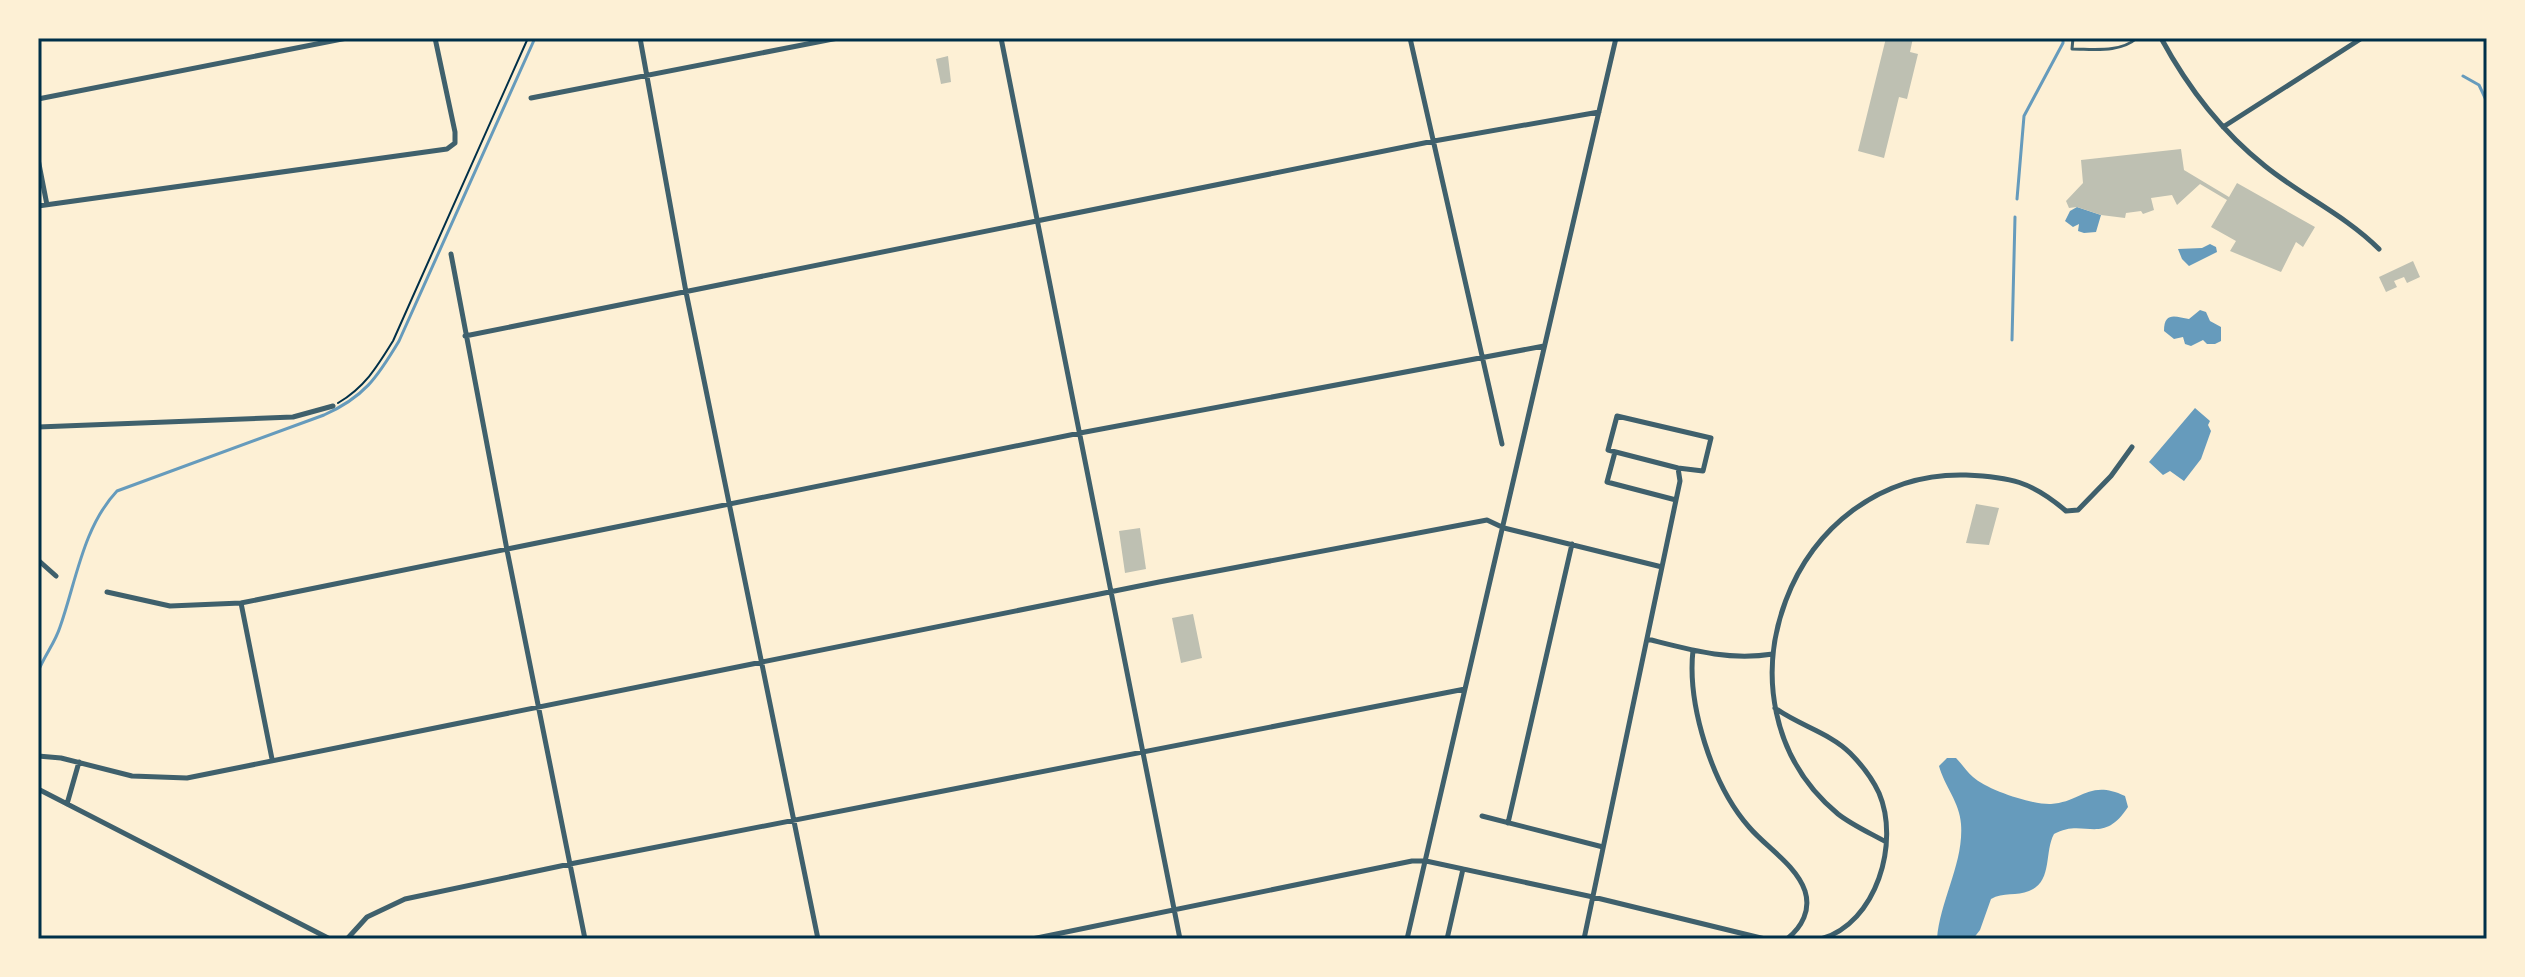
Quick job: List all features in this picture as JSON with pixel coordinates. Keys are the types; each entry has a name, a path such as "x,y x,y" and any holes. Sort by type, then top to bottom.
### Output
{"street":[{"path":"38,99 347,38"},
{"path":"38,206 447,149 455,143 455,132 435,38"},
{"path":"640,38 686,292 818,939"},
{"path":"531,98 838,38"},
{"path":"1001,38 1180,939"},
{"path":"1410,38 1502,444"},
{"path":"1407,939 1616,38"},
{"path":"2161,38 2196,96 2223,127 2265,166 2357,227 2379,249"},
{"path":"2223,127 2362,38"},
{"path":"465,336 1434,141 1599,112"},
{"path":"38,159 47,205"},
{"path":"451,254 585,939"},
{"path":"107,592 170,606 241,603 1080,433 1544,346"},
{"path":"38,427 293,417 333,406"},
{"path":"1617,416 1711,438 1703,471 1678,468 1608,450 1617,416"},
{"path":"1886,842 1840,815 1816,792 1796,764 1779,730 1774,708 1776,630 1786,597 1801,567 1817,544 1839,523 1877,496 1918,479 1950,475 2018,480 2066,511 2078,510 2111,476 2132,447"},
{"path":"1615,452 1607,482 1676,500"},
{"path":"1584,939 1680,481 1678,468"},
{"path":"38,756 61,758 132,776 187,778 1111,592 1487,520 1504,528 1662,567"},
{"path":"1508,823 1572,544"},
{"path":"38,560 56,576"},
{"path":"241,603 272,759"},
{"path":"1647,639 1728,657 1773,654"},
{"path":"1693,650 1692,689 1715,768 1730,800 1747,825 1798,878 1806,893 1803,923 1787,939"},
{"path":"347,939 367,917 405,899 1465,689"},
{"path":"1774,708 1849,751 1867,772 1879,794 1886,822 1886,842 1876,888 1847,926 1821,939"},
{"path":"67,804 79,762"},
{"path":"38,789 330,939"},
{"path":"1482,816 1603,847"},
{"path":"1032,939 1412,861 1426,861 1593,897 1765,939"},
{"path":"1447,939 1463,869"}],"lane":[{"path":"2073,38 2072,49 2112,49 2137,38"}],"path":[{"path":"333,406 355,393 370,378 393,341 528,38"}],"water":[{"path":"2077,207 2101,215 2096,232 2078,231 2079,224 2073,227 2065,221 2070,211"},
{"path":"2210,244 2216,247 2217,252 2189,266 2178,249 2202,248"},
{"path":"2200,310 2221,327 2221,341 2207,344 2203,340 2191,346 2185,344 2183,337 2174,339 2164,331 2168,318 2189,319"},
{"path":"2195,408 2210,421 2211,431 2201,459 2184,481 2170,471 2163,475 2149,462"},
{"path":"1947,758 1956,758 1980,782 2022,799 2051,804 2103,790 2125,796 2128,807 2110,826 2101,829 2075,828 2054,834 2042,881 2029,891 1991,899 1980,930 1973,939 1937,939 1961,839 1958,809 1939,766"}],"building":[{"path":"1886,38 1913,38 1910,52 1918,54 1907,99 1899,97 1884,158 1858,151"},
{"path":"948,56 951,82 941,84 936,59"},
{"path":"2181,149 2184,170 2229,197 2237,183 2315,227 2303,247 2296,242 2281,272 2230,251 2236,241 2211,227 2227,200 2200,184 2177,205 2172,195 2151,198 2154,210 2143,214 2141,211 2126,213 2125,218 2069,208 2066,201 2083,183 2081,160"},
{"path":"2413,261 2420,277 2407,283 2404,277 2394,281 2397,287 2386,292 2379,277"},
{"path":"1976,504 1999,508 1989,545 1966,543"},
{"path":"1140,528 1146,569 1125,573 1119,531"},
{"path":"1193,614 1202,658 1181,663 1172,618"}],"waterway":[{"path":"38,672 58,633 88,538 105,505 117,491 324,415 360,393 384,366 399,341 535,38"},
{"path":"2017,199 2024,116 2063,38"},
{"path":"2463,76 2479,85 2487,102"},
{"path":"2012,340 2015,217"}]}
